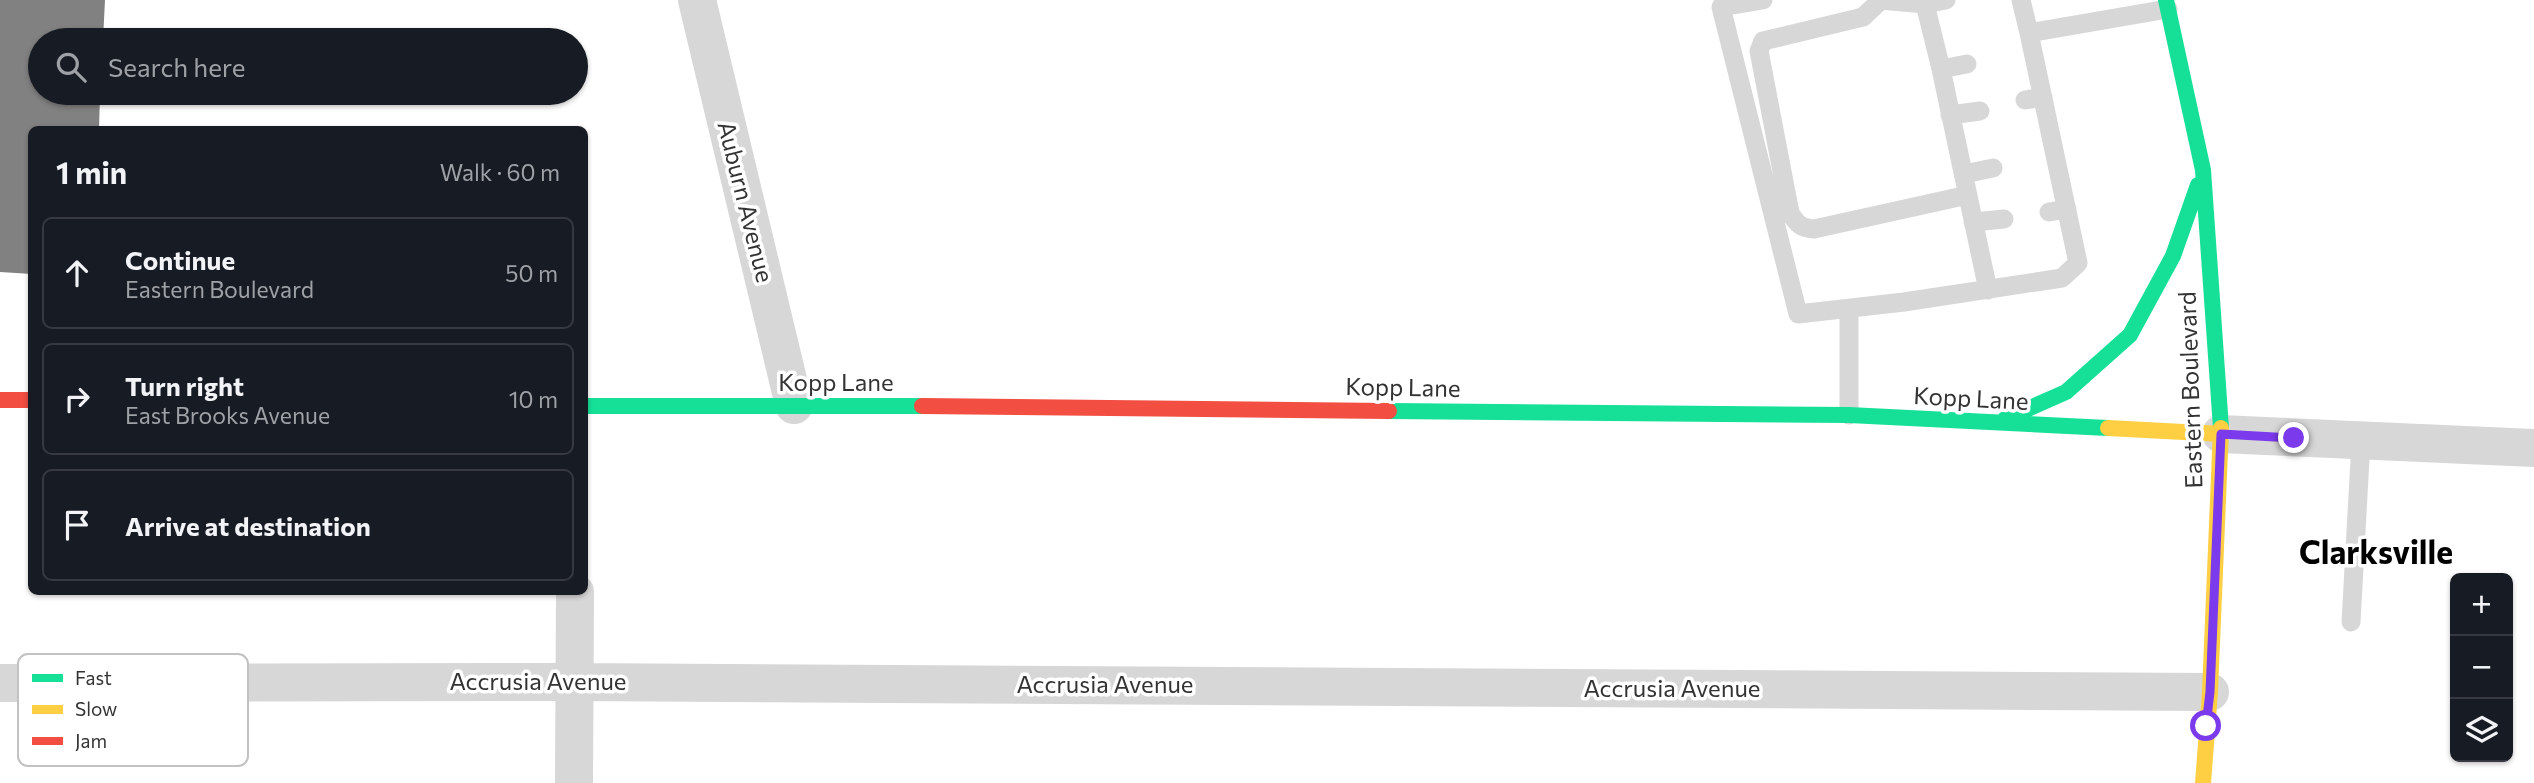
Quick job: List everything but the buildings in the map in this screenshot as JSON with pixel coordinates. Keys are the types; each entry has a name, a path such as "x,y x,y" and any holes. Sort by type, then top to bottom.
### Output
{"street":[{"name":"Auburn Avenue","path":"697,0 794,405"},
{"name":"Eastern Boulevard","path":"2167,4 2203,170 2221,434 2210,692 2203,783"},
{"path":"1995,423 2066,392 2130,335 2173,256 2203,170"},
{"path":"0,400 28,400"},
{"name":"Kopp Lane","path":"588,406 794,405 1849,415 2221,434"},
{"path":"2221,434 2534,448"},
{"path":"574,783 575,595"},
{"name":"Accrusia Avenue","path":"248,683 575,682 2210,692"},
{"name":"Accrusia Avenue","path":"0,683 18,683"}],"lane":[{"path":"1763,0 1721,7 1798,314 2062,278 2078,263 2058,211 2034,99 2021,0"},
{"path":"1946,0 1926,4 1881,0 1863,17 1763,41 1759,51 1790,214 1804,228 1814,229 1968,195"},
{"path":"1926,4 1987,290"},
{"path":"2025,45 2167,4"},
{"path":"1941,69 1968,64"},
{"path":"1950,114 1980,111"},
{"path":"1964,174 1993,168"},
{"path":"1973,222 2004,219"},
{"path":"1849,309 1849,415"},
{"path":"2351,622 2361,441"}],"traffic: fast":[{"path":"2166,0 2203,170 2221,428"},
{"path":"2005,419 2066,392 2130,335 2173,256 2198,185"},
{"path":"588,406 922,406"},
{"path":"1389,411 1849,415 2108,428"}],"traffic: slow":[{"path":"2108,428 2221,434"},
{"path":"2203,783 2210,692 2221,428"}],"traffic: jam":[{"path":"0,400 28,400"},
{"path":"922,406 1389,411"}],"district":[{"name":"Clarksville","path":"2376,553"}],"route":[{"path":"2206,726 2210,692 2221,434 2294,438"}]}
